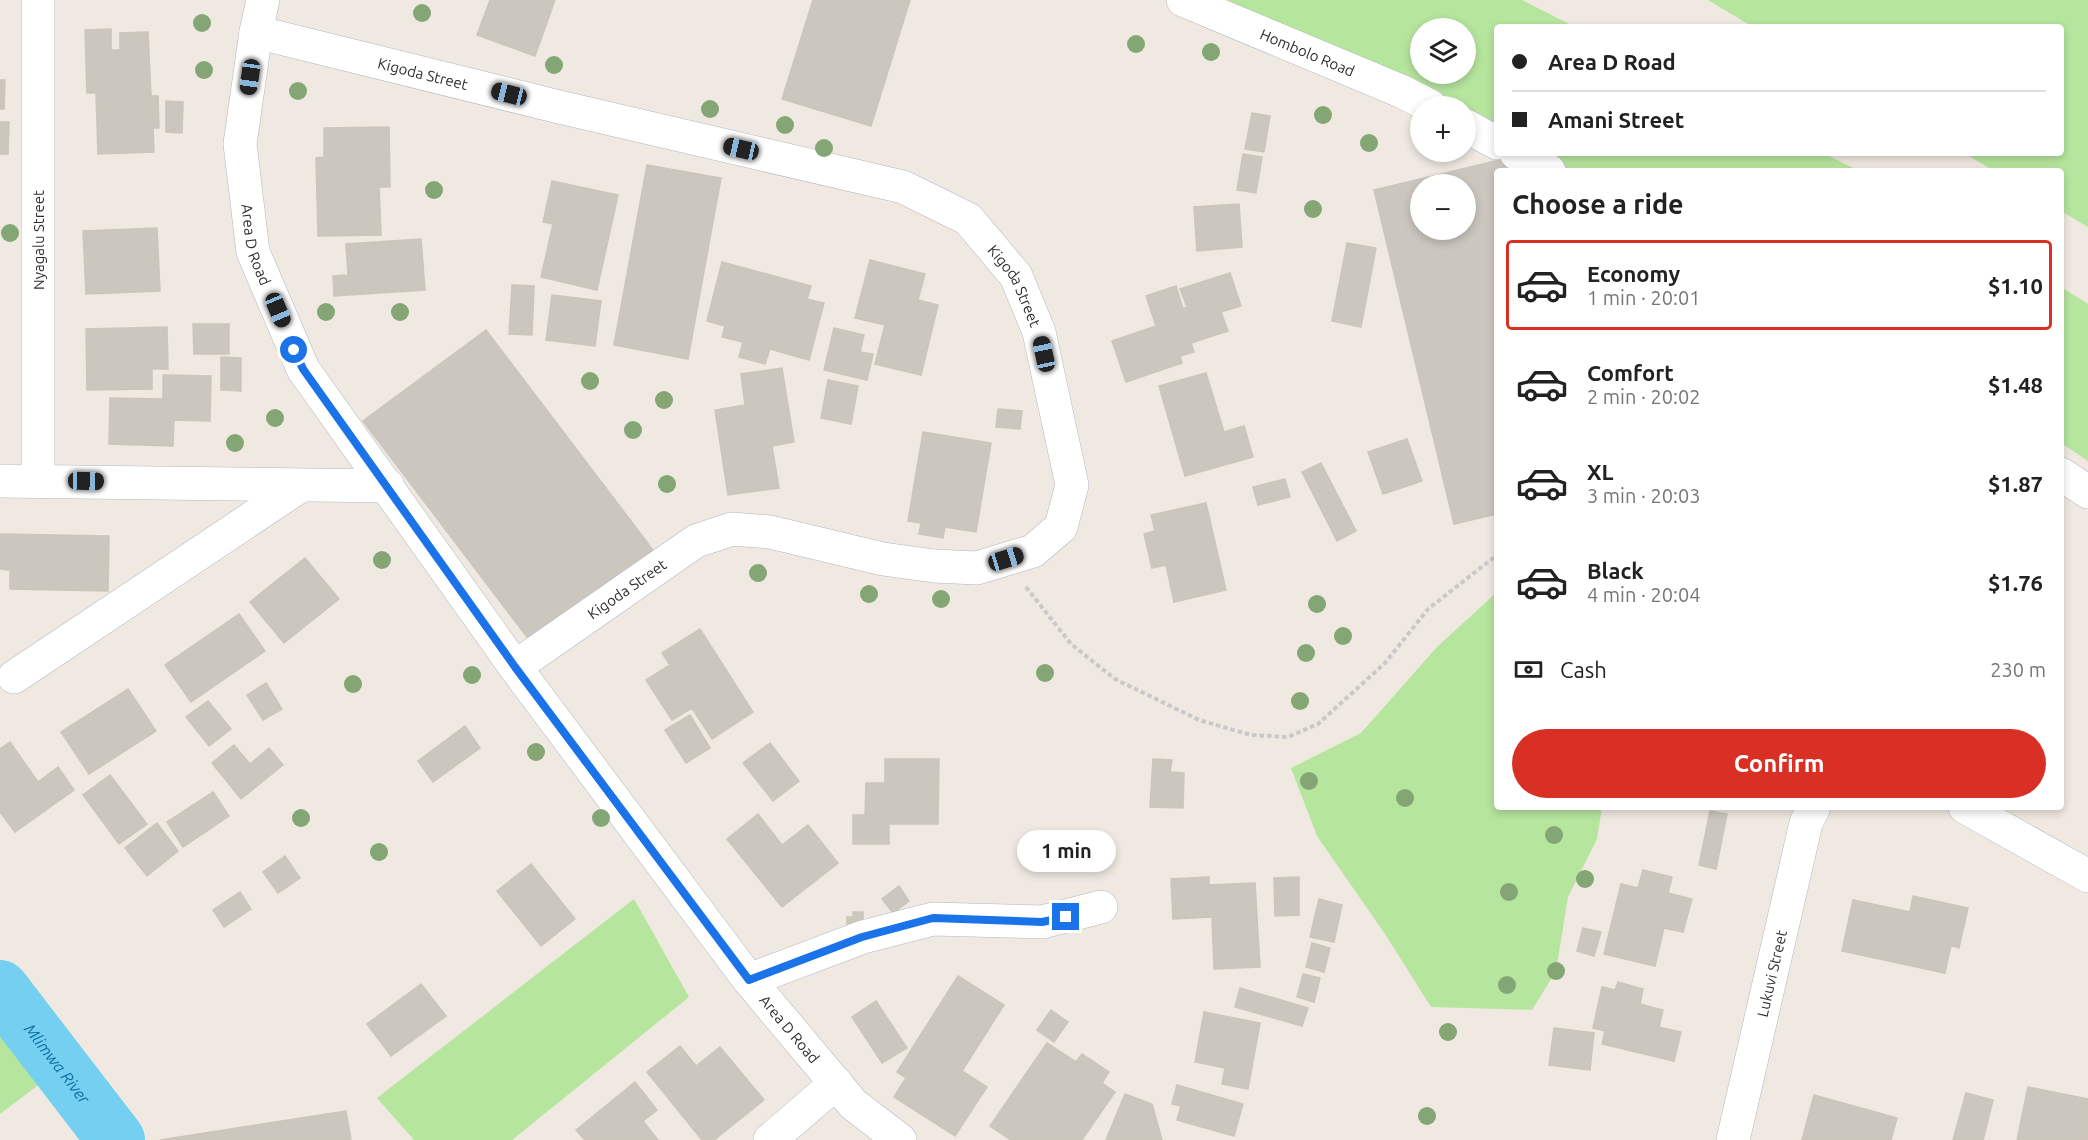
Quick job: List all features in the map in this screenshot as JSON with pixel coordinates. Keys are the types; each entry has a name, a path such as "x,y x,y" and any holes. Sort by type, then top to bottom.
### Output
{"street":[{"name":"Nyagalu Street","path":"38,0 38,480"},
{"name":"Area D Road","path":"264,0 256,32 240,144 253,252 303,369 515,667 749,980 853,1104 900,1140"},
{"name":"Hombolo Road","path":"1183,0 1411,96"},
{"name":"Kigoda Street","path":"256,32 555,106 903,187 968,219 1016,276 1039,332 1072,485 1061,526 1033,551 977,568 934,566 884,559 770,532 732,529 696,541 515,667"},
{"path":"1476,131 1494,141"},
{"path":"1522,156 1544,168"},
{"path":"2064,476 2088,492"},
{"path":"0,481 388,486"},
{"path":"14,677 300,486"},
{"name":"Lukuvi Street","path":"1733,1140 1806,823 1812,810"},
{"path":"1970,810 2088,876"},
{"path":"749,980 862,937 933,918 1042,922 1101,907"},
{"path":"770,1140 836,1083"}],"path":[{"path":"1006,559 1051,622 1071,644 1114,678 1199,720 1251,735 1288,736 1318,724 1385,663 1428,609 1494,557"}],"green space":[{"path":"1224,0 1522,0 1569,24 1494,24 1494,133 1476,124 1476,96 1420,96"},
{"path":"1708,0 2088,0 2088,227 2064,213 2064,168 1989,168 1969,156 2064,156 2064,24 1748,24"},
{"path":"1539,156 1829,156 1853,168 1562,168"},
{"path":"2064,289 2088,304 2088,461 2064,445"},
{"path":"1494,595 1494,810 1602,810 1597,839 1568,897 1556,971 1532,1010 1431,1007 1385,934 1317,836 1291,768 1361,733 1437,647"},
{"path":"634,899 689,997 512,1140 414,1140 377,1098"},
{"path":"0,1034 41,1083 0,1114"}],"building":[{"path":"490,0 555,0 535,56 477,35"},
{"path":"813,0 910,0 871,126 782,99"},
{"path":"111,29 111,50 120,50 120,33 148,32 151,96 158,96 159,128 153,128 154,152 98,154 96,93 87,93 85,30"},
{"path":"0,80 5,80 4,109 0,109"},
{"path":"166,101 183,102 182,133 166,132"},
{"path":"1252,113 1270,116 1264,152 1245,149"},
{"path":"0,122 9,122 8,154 0,154"},
{"path":"389,127 390,187 379,187 381,235 318,236 316,158 324,157 324,128"},
{"path":"1243,154 1262,157 1256,193 1237,190"},
{"path":"1504,159 1506,168 1494,168 1494,515 1454,524 1374,190 1410,181 1410,240 1476,240 1476,174 1441,174"},
{"path":"647,165 721,178 688,359 614,345"},
{"path":"552,181 618,195 597,290 541,277 553,224 543,222"},
{"path":"1239,204 1242,247 1197,251 1194,207"},
{"path":"157,228 160,291 86,294 83,231"},
{"path":"421,239 425,290 334,296 333,276 348,275 346,244"},
{"path":"1347,243 1376,248 1361,327 1332,321"},
{"path":"870,260 925,274 918,300 938,305 921,375 875,364 885,325 855,318"},
{"path":"722,262 811,286 807,299 824,303 809,360 770,349 765,364 739,357 743,342 722,337 725,326 707,321"},
{"path":"1230,273 1241,306 1221,312 1228,331 1191,343 1194,352 1180,356 1182,363 1126,382 1112,341 1156,326 1146,296 1176,286 1183,309 1187,307 1180,289"},
{"path":"512,285 534,286 532,335 509,334"},
{"path":"552,295 601,301 595,346 546,340"},
{"path":"193,324 229,324 229,354 194,354"},
{"path":"167,327 168,369 152,369 152,389 87,390 86,329"},
{"path":"834,328 864,335 860,352 873,354 867,380 824,370"},
{"path":"486,330 653,550 530,641 363,421"},
{"path":"221,357 241,358 241,391 221,390"},
{"path":"782,368 794,442 772,446 779,488 728,495 715,410 745,405 741,374"},
{"path":"1206,373 1224,432 1244,426 1253,457 1185,476 1159,386"},
{"path":"163,375 211,376 210,421 174,420 173,446 109,444 110,398 163,399"},
{"path":"828,380 858,386 851,424 821,418"},
{"path":"998,409 1022,411 1020,429 996,427"},
{"path":"923,432 991,443 976,532 945,527 943,538 919,534 921,523 908,521"},
{"path":"1407,439 1422,481 1383,494 1368,452"},
{"path":"1321,463 1356,531 1337,541 1302,472"},
{"path":"1285,479 1290,497 1258,505 1253,487"},
{"path":"1206,503 1226,590 1174,602 1166,565 1152,568 1144,534 1155,531 1151,515"},
{"path":"0,534 109,536 108,591 10,589 10,570 0,569"},
{"path":"305,558 339,599 284,643 250,602"},
{"path":"239,614 265,651 191,702 165,665"},
{"path":"700,629 753,712 712,739 692,708 672,720 646,680 670,665 662,653"},
{"path":"266,683 282,709 263,720 247,695"},
{"path":"128,689 156,731 89,774 61,732"},
{"path":"208,701 231,729 209,746 186,717"},
{"path":"690,715 710,748 686,763 665,730"},
{"path":"465,726 480,748 433,782 418,761"},
{"path":"10,742 38,782 58,767 74,790 15,832 0,812 0,749"},
{"path":"770,743 799,781 773,801 743,763"},
{"path":"234,745 250,764 269,748 283,765 241,799 212,763"},
{"path":"885,759 939,759 938,824 889,824 889,844 853,844 853,815 865,815 866,783 885,783"},
{"path":"1153,759 1172,760 1170,772 1184,773 1183,808 1150,807"},
{"path":"110,775 147,824 119,844 83,795"},
{"path":"213,792 229,816 183,847 167,822"},
{"path":"1710,811 1727,814 1716,869 1699,865"},
{"path":"758,814 782,845 808,825 838,863 782,907 727,839"},
{"path":"157,823 178,851 147,876 125,848"},
{"path":"285,856 300,878 278,893 263,872"},
{"path":"531,864 575,919 541,946 497,891"},
{"path":"1643,870 1672,877 1668,893 1692,899 1683,932 1664,928 1655,966 1604,954 1621,884 1638,888"},
{"path":"1209,877 1209,885 1255,883 1260,967 1214,969 1212,917 1173,919 1171,879"},
{"path":"1299,877 1299,915 1275,916 1274,878"},
{"path":"899,886 909,901 893,913 882,899"},
{"path":"240,892 251,909 224,927 213,910"},
{"path":"1913,896 1968,908 1959,948 1951,945 1945,973 1842,951 1853,900 1910,912"},
{"path":"1319,899 1342,905 1334,942 1310,937"},
{"path":"853,912 863,912 863,925 847,924 847,917 853,917"},
{"path":"1583,928 1601,932 1594,956 1577,951"},
{"path":"1312,943 1330,948 1324,972 1306,967"},
{"path":"1303,974 1320,978 1314,1002 1297,997"},
{"path":"958,976 1004,1005 962,1071 987,1087 955,1136 894,1097 906,1078 897,1072"},
{"path":"1618,982 1643,989 1640,1004 1663,1010 1659,1027 1681,1032 1674,1061 1602,1044 1605,1031 1593,1028 1602,987 1615,990"},
{"path":"421,984 446,1016 391,1056 367,1024"},
{"path":"1240,988 1308,1008 1302,1026 1235,1007"},
{"path":"876,1001 907,1048 882,1063 852,1017"},
{"path":"1051,1010 1068,1022 1054,1042 1037,1030"},
{"path":"1204,1012 1260,1023 1248,1089 1222,1084 1225,1068 1195,1062"},
{"path":"1554,1028 1594,1033 1590,1070 1549,1065"},
{"path":"1047,1043 1076,1062 1082,1054 1109,1072 1102,1083 1115,1092 1082,1140 1011,1140 990,1126"},
{"path":"680,1046 696,1066 720,1047 764,1100 714,1140 702,1140 647,1072"},
{"path":"635,1082 657,1110 643,1121 658,1140 585,1140 576,1130"},
{"path":"1177,1085 1243,1104 1234,1136 1177,1120 1181,1106 1172,1104"},
{"path":"2028,1087 2088,1099 2088,1140 2017,1140"},
{"path":"1966,1093 1993,1100 1983,1140 1953,1140"},
{"path":"1125,1094 1152,1104 1162,1140 1106,1140"},
{"path":"1814,1095 1897,1118 1891,1140 1802,1140"},
{"path":"346,1111 351,1140 160,1140"}],"waterway":[{"name":"Mlimwa River","path":"0,989 116,1140"}],"route":[{"path":"294,350 303,369 515,667 749,980 862,937 933,918 1042,922 1066,917"}]}
